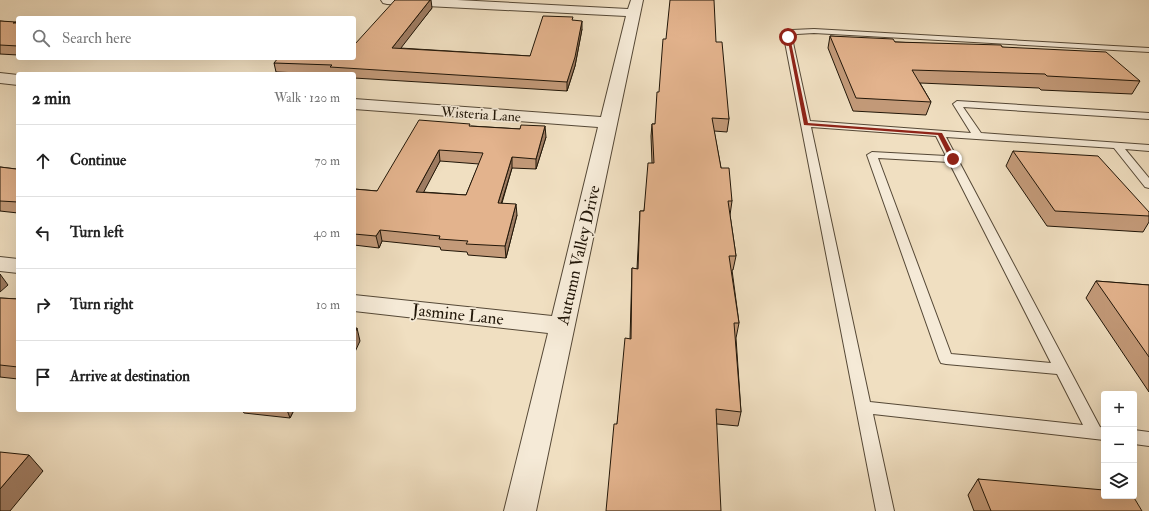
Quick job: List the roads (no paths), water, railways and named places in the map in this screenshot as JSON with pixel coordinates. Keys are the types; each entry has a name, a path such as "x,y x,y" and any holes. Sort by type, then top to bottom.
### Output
{"street":[{"path":"387,0 635,7"},
{"name":"Autumn Valley Drive","path":"520,511 635,7"},
{"path":"0,78 16,80"},
{"name":"Wisteria Lane","path":"356,104 608,123"},
{"path":"0,264 16,266"},
{"name":"Jasmine Lane","path":"356,303 562,326"}],"lane":[{"path":"885,511 788,39 792,34 800,31 1149,50"},
{"path":"978,136 957,104 1149,116"},
{"path":"806,124 1149,148"},
{"path":"940,134 1062,369 1099,433"},
{"path":"1117,146 1149,185"},
{"path":"953,159 872,154 946,359 1062,369"},
{"path":"864,407 1099,433"},
{"path":"1137,437 1149,439"}]}
